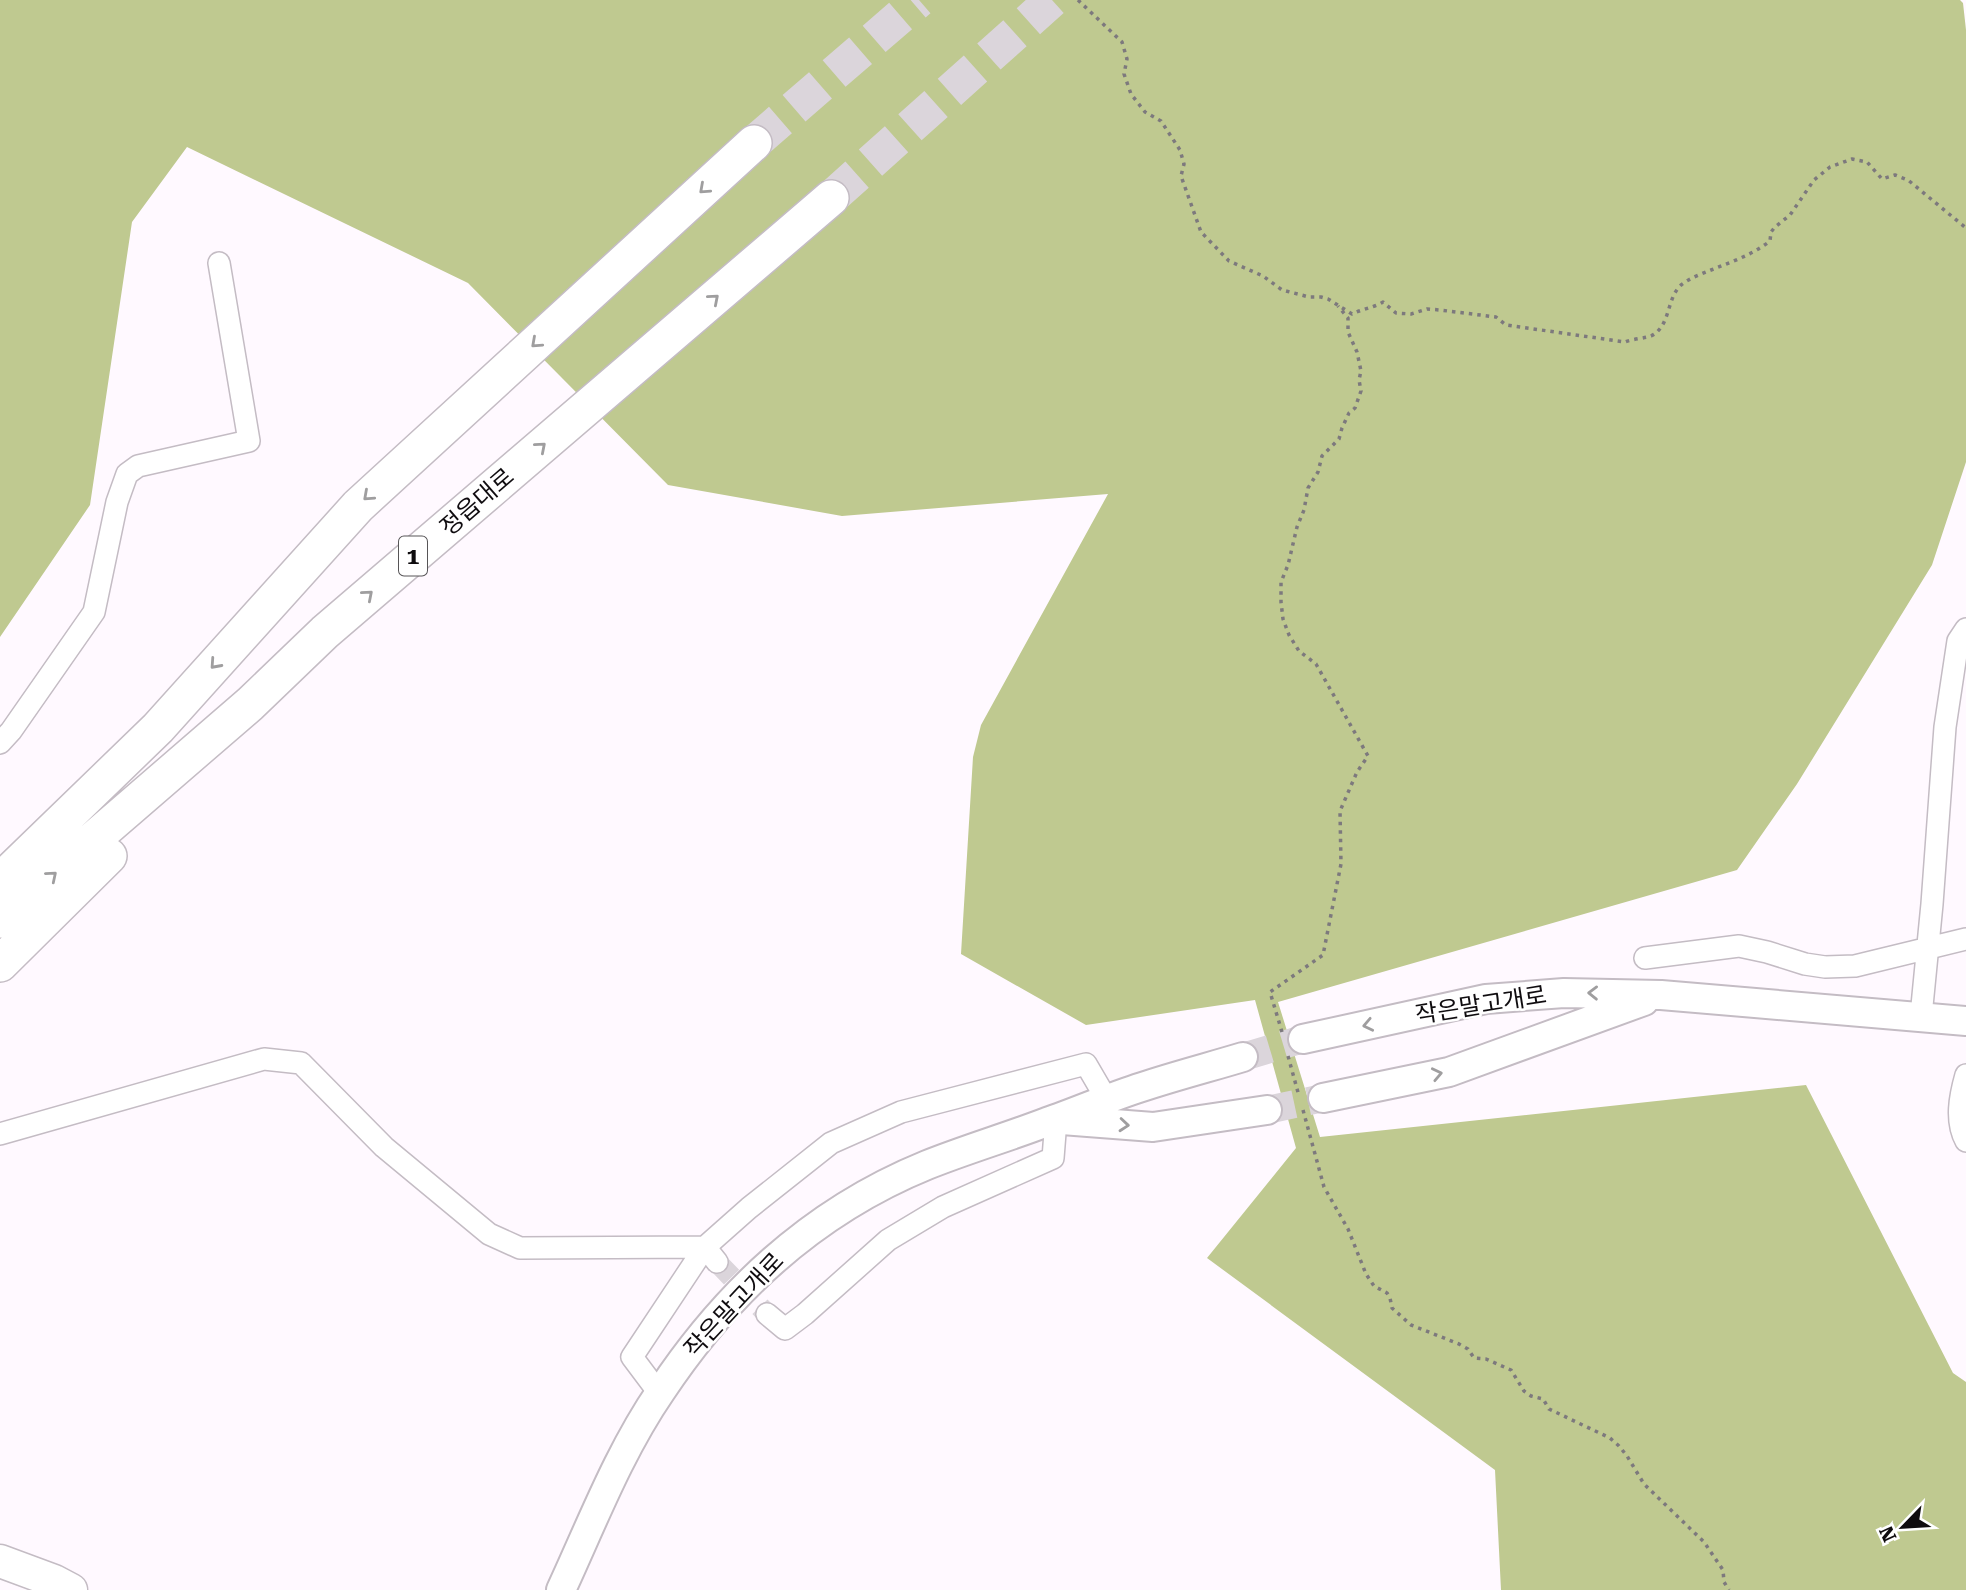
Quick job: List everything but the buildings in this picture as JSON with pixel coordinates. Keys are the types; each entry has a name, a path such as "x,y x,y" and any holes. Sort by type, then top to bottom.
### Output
{"main road":[{"path":"0,881 158,728 358,506 754,143"},
{"name":"정읍대로","path":"0,920 250,704 325,632 831,198"},
{"path":"0,964 96,868 290,689 325,632"},
{"path":"0,861 158,728"},
{"path":"0,1560 71,1590"}],"street":[{"path":"0,743 94,612 117,502 127,474 138,466 249,441 219,263"},
{"path":"1920,1016 1945,727 1958,693 1958,641 1966,629"},
{"path":"1645,958 1740,946 1793,962 1825,967 1854,966 1966,939"},
{"name":"작은말고개로","path":"1303,1039 1486,999 1564,993 1661,995 1966,1021"},
{"name":"작은말고개로","path":"1308,1101 1449,1072 1661,995"},
{"name":"작은말고개로","path":"561,1590 617,1467 659,1393 712,1321 786,1248 868,1194 927,1165 1139,1087 1243,1057"},
{"path":"0,1134 264,1059 301,1063 384,1147 489,1234 520,1248 711,1255"},
{"path":"659,1393 632,1357 749,1208 831,1143 901,1112 1086,1064 1107,1100"},
{"path":"1966,1075 1960,1106 1966,1141"},
{"name":"작은말고개로","path":"1056,1119 1153,1128 1267,1110"},
{"path":"767,1314 785,1329 888,1241 943,1207 1053,1158 1056,1119"}],"path":[{"path":"1078,0 1122,43 1127,59 1124,74 1131,94 1145,112 1161,121 1180,150 1184,164 1181,176 1201,232 1229,261 1263,276 1282,290 1328,299 1352,314 1383,302 1396,313 1411,314 1427,309 1496,317 1506,325 1625,342 1637,337 1650,337 1668,315 1671,301 1680,286 1692,278 1755,252 1769,241 1771,232 1790,215 1814,180 1830,167 1852,159 1867,162 1882,178 1895,175 1908,180 1966,228"},
{"path":"1338,306 1348,318 1348,332 1362,371 1359,380 1361,391 1339,439 1322,456 1318,472 1308,488 1304,510 1281,582 1281,603 1289,635 1299,651 1316,664 1368,756 1357,772 1340,811 1341,864 1323,955 1270,992 1308,1101 1324,1187 1348,1229 1366,1273 1374,1286 1387,1293 1392,1308 1411,1325 1468,1349 1474,1358 1486,1359 1511,1370 1524,1391 1543,1399 1549,1409 1610,1438 1627,1456 1644,1484 1704,1542 1723,1570 1724,1582 1729,1590"}],"green space":[{"path":"0,0 1960,0 1963,3 1966,30 1966,462 1932,565 1797,784 1737,870 1278,1002 1320,1137 1806,1085 1953,1373 1966,1382 1966,1590 1501,1590 1495,1470 1207,1258 1296,1148 1255,1000 1086,1025 961,954 973,757 981,725 1108,494 842,516 668,485 468,283 187,147 132,222 90,505 0,637"}],"tunnel":[{"path":"754,143 919,0"},
{"path":"831,198 1052,0"},
{"path":"1243,1057 1303,1039"},
{"path":"1267,1110 1323,1098"},
{"path":"717,1262 767,1314"}]}
